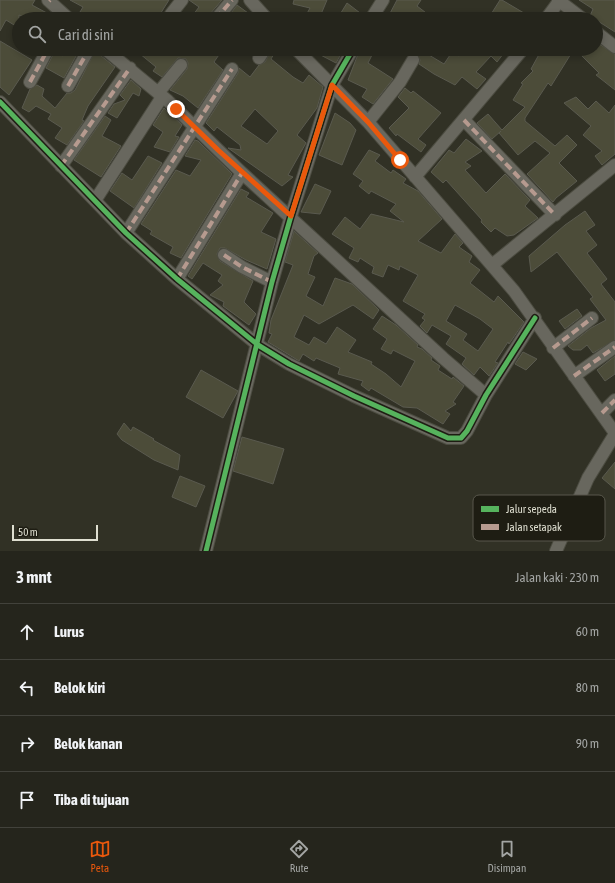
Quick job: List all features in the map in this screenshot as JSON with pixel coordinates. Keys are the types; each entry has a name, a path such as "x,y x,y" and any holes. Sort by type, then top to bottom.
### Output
{"street":[{"path":"48,0 61,12"},
{"path":"173,12 182,0"},
{"path":"222,12 232,0"},
{"path":"250,0 261,12"},
{"path":"375,12 383,0"},
{"path":"551,12 559,0 574,12"},
{"path":"603,38 615,47"},
{"path":"30,82 44,56"},
{"path":"68,86 86,56"},
{"path":"114,56 130,68 194,126 242,173 486,395"},
{"path":"303,56 368,122 492,265 534,318 553,348 602,413 615,433 588,478 581,495"},
{"path":"206,551 258,345 272,282 291,216 332,85 349,56"},
{"path":"415,177 517,56"},
{"path":"368,122 400,82 413,60"},
{"path":"96,199 160,95 181,65"},
{"path":"61,166 130,68"},
{"path":"126,233 232,69"},
{"path":"0,102 61,166 96,199 126,233 177,279 258,345 289,364 354,396 448,438 457,439 464,435 486,395 534,318"},
{"path":"464,120 555,215"},
{"path":"492,265 615,165"},
{"path":"177,279 242,173"},
{"path":"224,255 242,267 272,282"},
{"path":"553,348 592,318"},
{"path":"574,376 615,347"},
{"path":"602,413 615,400"},
{"path":"556,551 560,541"}],"building":[{"path":"0,0 35,0 32,5 45,12 12,12 12,24 6,20 0,31"},
{"path":"70,0 169,0 161,12 80,12 83,7"},
{"path":"189,0 222,0 212,12 195,12 199,7"},
{"path":"294,0 327,0 322,12 308,12 310,8 293,4"},
{"path":"397,0 421,0 417,6 425,12 391,12"},
{"path":"500,0 502,0 522,12 492,12"},
{"path":"579,0 615,0 615,32 603,24 603,12 592,12 593,9"},
{"path":"347,3 359,12 341,12"},
{"path":"237,5 247,12 232,12"},
{"path":"0,41 12,48 12,56 25,56 32,60 9,95 0,87"},
{"path":"603,46 615,54 615,90 596,75 599,73 582,56 603,56"},
{"path":"52,56 76,56 64,78 46,68"},
{"path":"92,56 101,56 115,67 88,106 82,120 84,121 67,145 55,138 62,128 48,119 51,114 36,106 29,112 22,108 30,89 37,85 44,89 42,96 55,108 67,93 71,93 75,90"},
{"path":"143,56 218,56 214,62 223,70 198,108 183,96 170,90 187,69 188,63 186,59 178,58 162,77 153,71 156,67"},
{"path":"268,56 273,56 271,59 293,77 303,83 309,75 323,87 317,108 297,135 306,143 288,175 293,177 282,186 228,148 241,150 240,145 217,127 214,131 206,123 238,73 239,68 250,77 259,65 265,62","holes":["255,109 278,131 267,144 241,126"]},
{"path":"322,56 340,56 336,63"},
{"path":"357,56 372,56 368,63 393,79 373,104 362,97 367,89 348,80"},
{"path":"418,56 431,56 444,64 449,56 491,56 476,72 486,79 477,89 462,77 455,85 419,64 420,60"},
{"path":"491,56 502,56 497,62"},
{"path":"538,56 570,56 551,86 548,83 525,118 525,121 555,146 567,135 577,145 559,163 577,181 553,202 527,174 550,153 535,141 518,155 499,133 501,131 492,139 477,123 488,114 502,130 525,107 513,100 523,84 521,83 533,71 531,69"},
{"path":"131,80 141,89 139,96 133,93 117,118 108,113 114,104 125,100 120,95"},
{"path":"405,88 411,93 413,91 441,113 418,139 426,145 421,152 397,134 396,136 389,128 409,108 398,97"},
{"path":"576,97 588,109 596,101 609,113 615,105 615,154 602,165 595,156 602,151 583,135 591,126 564,103"},
{"path":"164,108 182,125 175,136 179,137 170,152 154,147 163,132 153,125"},
{"path":"335,113 350,123 356,130 342,165 319,155"},
{"path":"105,116 111,120 102,136 121,146 101,177 74,160"},
{"path":"466,139 482,151 465,162 471,166 465,170 486,193 505,174 530,200 525,206 538,218 514,235 507,236 495,228 491,232 446,180 443,183 431,172 449,150 454,153"},
{"path":"195,140 198,141 232,174 181,258 170,253 173,247 150,234 152,231 141,224 176,170 190,176 201,160 185,156"},
{"path":"369,150 380,155 375,161 391,173 393,170 406,179 403,183 418,191 442,219 418,241 441,253 455,234 463,243 459,247 472,256 469,262 480,270 470,283 494,302 498,296 524,322 509,344 508,342 495,362 498,363 489,376 480,367 474,375 462,364 466,358 446,344 451,336 432,325 427,333 420,326 425,320 422,318 425,314 403,301 418,275 400,266 399,270 388,265 383,277 372,273 374,267 360,258 358,262 349,258 354,248 332,234 345,217 360,229 371,214 404,222 390,211 396,204 371,191 369,194 359,186 363,181 353,174","holes":["455,305 480,319 493,329 478,351 463,340 467,334 446,321"]},
{"path":"148,156 162,163 134,208 110,191 122,173 132,180"},
{"path":"315,184 331,191 320,214 301,212"},
{"path":"241,189 249,193 246,197 273,213 261,232 276,239 267,269 246,260 225,248 220,248 217,254 220,261 253,281 244,302 256,314 249,325 223,306 224,302 210,295 223,285 218,281 222,275 203,263 192,279 188,276"},
{"path":"585,211 595,225 586,231 597,245 587,253 607,279 601,284 615,302 615,340 593,353 587,345 581,350 573,350 568,346 591,328 606,320 590,299 593,297 557,252 531,272 529,256 565,225"},
{"path":"294,231 318,253 314,256 308,274 315,277 306,296 323,306 335,278 352,284 379,310 373,319 353,305 319,324 304,315 294,337 309,345 314,337 326,344 337,327 356,340 348,352 372,362 371,364 401,387 415,361 393,350 391,354 381,349 387,339 373,329 382,316 396,325 418,345 417,347 422,349 432,358 431,360 440,366 438,370 452,379 453,377 464,386 453,402 456,404 445,411 450,414 443,424 417,408 403,407 371,388 369,391 361,385 363,381 338,374 340,368 316,358 314,361 303,354 299,361 268,342 272,334 269,333 271,320 293,265 285,262"},
{"path":"577,309 582,316 565,329 559,321"},
{"path":"523,352 537,359 526,370 515,364"},
{"path":"615,356 615,374 605,381 597,370"},
{"path":"201,370 238,391 223,418 186,397"},
{"path":"124,423 131,431 133,427 180,455 178,470 154,460 122,440 117,434"},
{"path":"242,437 284,449 273,484 233,471"},
{"path":"615,462 615,489 602,478"},
{"path":"180,476 205,486 196,507 172,497"}],"marked path":[{"path":"222,12 232,0"},
{"path":"30,82 44,56"},
{"path":"68,86 85,56"},
{"path":"61,166 130,68"},
{"path":"126,233 232,69"},
{"path":"464,120 555,215"},
{"path":"177,279 242,173"},
{"path":"224,255 242,267 272,282"},
{"path":"553,348 592,318"},
{"path":"574,376 615,347"},
{"path":"602,413 615,400"}],"cycle path":[{"path":"206,551 272,282 291,216 332,85 349,56"},
{"path":"0,102 126,233 177,279 258,345 289,364 354,396 448,438 461,438 467,431 486,395 535,318"}],"route":[{"path":"176,109 242,173 291,216 332,85 368,122 400,160"}]}
